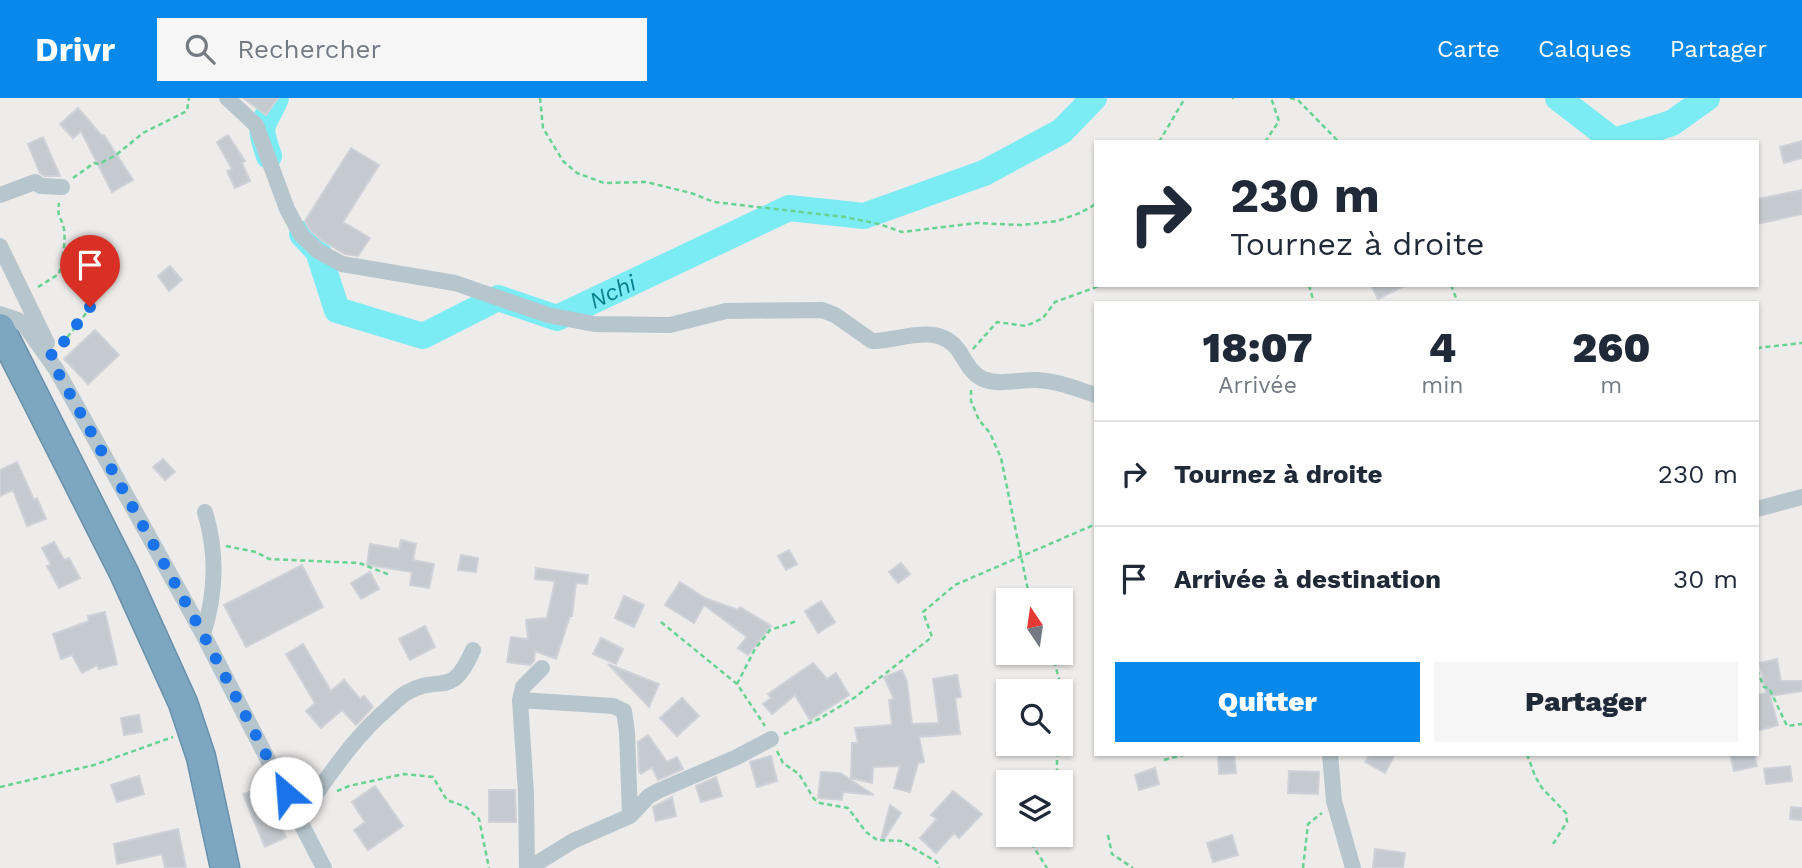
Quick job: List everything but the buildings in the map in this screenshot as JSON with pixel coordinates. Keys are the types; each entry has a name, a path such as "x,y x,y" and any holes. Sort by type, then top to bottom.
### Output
{"highway":[{"path":"0,328 124,573 192,730 225,868"}],"street":[{"path":"227,98 256,125 287,209 301,235 318,251 342,264 455,283 548,315 594,324 670,325 726,311 822,310 835,315 872,341 913,334 945,337 955,345 979,377 990,381 1047,381 1094,394"},
{"path":"0,195 35,182 41,186 62,187"},
{"path":"0,246 50,350 56,369"},
{"path":"0,314 18,320 26,327 56,369 203,634 324,868"},
{"path":"1759,508 1802,497"},
{"path":"203,634 213,583 212,535 205,512"},
{"path":"298,818 340,758 376,719 404,694 415,688 446,683 457,678 473,650"},
{"path":"542,668 523,687 520,699 528,868 573,841 630,816 649,796 658,791 735,758 771,739"},
{"path":"520,699 613,706 624,711 630,816"},
{"path":"1330,756 1334,801 1353,868"}],"path":[{"path":"21,291 38,287 58,274 64,252 64,231 57,213 62,187 94,163 99,164 116,155 143,133 187,111 189,98"},
{"path":"540,98 544,128 563,161 577,173 604,183 646,182 691,193 714,202 845,217 902,232 977,223 1021,225 1057,221 1094,205"},
{"path":"1160,140 1185,98"},
{"path":"1266,140 1279,121 1271,98"},
{"path":"1290,98 1298,100 1337,140"},
{"path":"50,350 63,343 90,307 90,299 64,252"},
{"path":"1028,588 1001,458 971,401 968,365 978,342 997,322 1027,326 1043,318 1055,302 1096,287"},
{"path":"1759,348 1802,343"},
{"path":"771,739 820,719 854,698 932,637 923,612 955,585 1094,525"},
{"path":"212,535 226,545 256,552 269,559 359,563 390,575"},
{"path":"737,684 755,649 770,630 797,621"},
{"path":"661,622 737,684 760,717 783,763 800,774 814,799 820,803 848,808 866,832 877,841 901,841 937,862 939,868"},
{"path":"1759,675 1764,687 1769,688 1776,699 1787,726 1802,724"},
{"path":"0,787 94,765 192,730"},
{"path":"1164,760 1179,756"},
{"path":"1528,756 1542,788 1566,813 1567,822 1553,844"},
{"path":"314,797 404,774 433,777 447,800 466,807 479,819 489,868"},
{"path":"1303,868 1308,824 1334,801"},
{"path":"1108,835 1112,855 1133,868"},
{"path":"1033,847 1047,868"}],"waterway":[{"name":"Nchi","path":"269,156 262,130 276,98"},
{"name":"Nchi","path":"302,234 318,251 337,310 423,336 498,298 557,318 789,208 864,216 984,173 1062,131 1094,98"},
{"name":"Nchi","path":"1558,98 1613,140"},
{"name":"Nchi","path":"1617,140 1672,123 1707,98"}],"route":[{"path":"90,307 63,343 50,350 56,369 203,634 286,793"}]}
